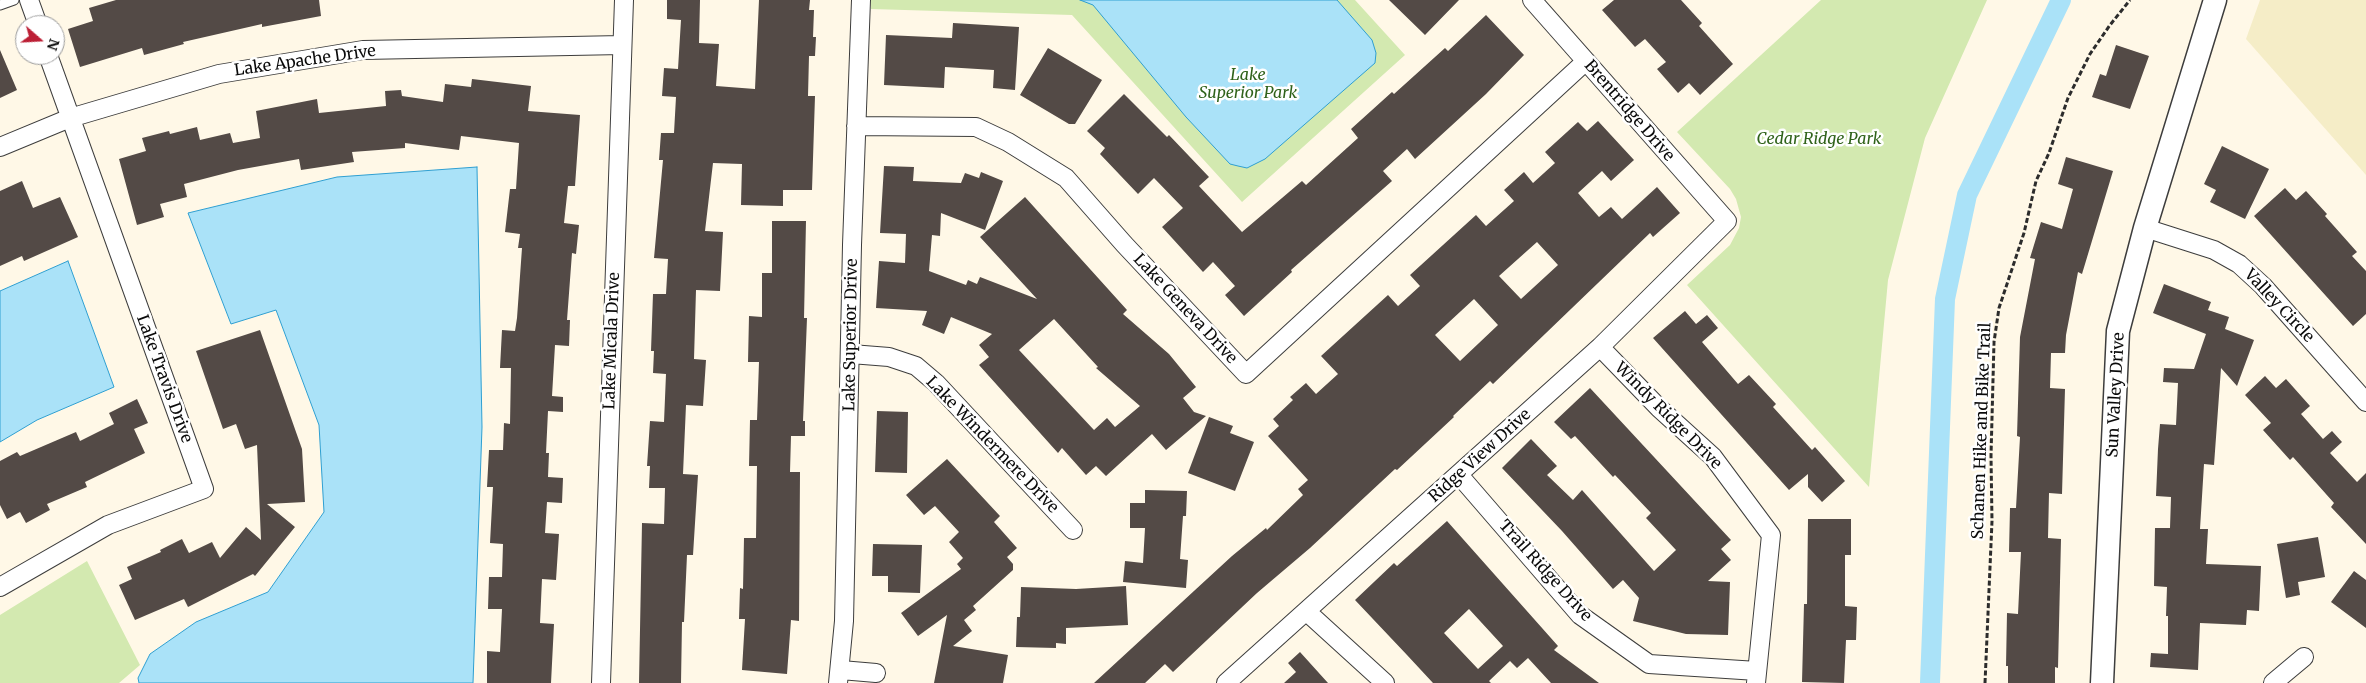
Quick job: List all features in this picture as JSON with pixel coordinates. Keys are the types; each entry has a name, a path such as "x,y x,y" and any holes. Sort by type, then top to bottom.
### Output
{"street":[{"path":"29,0 34,15"},
{"name":"Lake Micala Drive","path":"601,683 624,0"},
{"name":"Lake Superior Drive","path":"861,0 851,354 839,676 876,673"},
{"name":"Brentridge Drive","path":"1532,0 1726,221"},
{"name":"Sun Valley Drive","path":"2102,683 2118,331 2145,228 2215,0"},
{"name":"Lake Apache Drive","path":"0,147 70,118 219,74 363,50 622,45"},
{"name":"Lake Geneva Drive","path":"856,126 976,127 1008,142 1066,178 1124,244 1246,374 1586,61"},
{"name":"Lake Travis Drive","path":"0,586 108,525 204,489 51,65"},
{"name":"Ridge View Drive","path":"1226,683 1600,347 1726,221"},
{"name":"Valley Circle","path":"2145,228 2214,250 2239,264 2263,286 2366,402"},
{"name":"Windy Ridge Drive","path":"1600,347 1659,408 1713,457 1771,535 1756,677"},
{"name":"Lake Windermere Drive","path":"851,354 888,357 916,366 936,383 1073,530"},
{"name":"Trail Ridge Drive","path":"1458,475 1580,615 1649,664 1756,677"},
{"path":"1306,611 1385,683"},
{"path":"2273,683 2304,657"}],"lane":[{"path":"0,5 14,0"}],"path":[{"name":"Schanen Hike and Bike Trail","path":"1985,683 1992,521 1990,456 1994,351 1999,308 2024,233 2036,181 2049,153 2068,98 2090,54 2130,0"}],"shaded area":[{"path":"2260,0 2366,0 2366,175 2246,39"}],"green space":[{"name":"Lake Superior Park","path":"871,0 1355,0 1405,55 1242,202 1072,15 871,9"},
{"name":"Cedar Ridge Park","path":"1821,0 1987,0 1925,138 1888,280 1869,487 1687,285 1730,245 1739,228 1741,217 1736,199 1730,189 1677,132"},
{"path":"87,561 140,665 119,683 0,683 0,615"}],"water":[{"name":"Lake Superior Park","path":"1080,0 1337,0 1372,40 1376,53 1375,63 1265,159 1247,168 1230,164 1186,117 1093,5"},
{"path":"477,167 482,427 473,683 139,683 138,678 150,654 196,622 268,592 324,512 319,425 276,310 231,324 188,213 337,177"},
{"path":"68,261 114,387 37,420 0,442 0,291"}],"building":[{"path":"116,0 319,0 321,16 262,27 262,24 183,42 184,44 144,55 142,48 80,67 68,29 93,21 89,8"},
{"path":"667,0 700,0 699,43 719,44 716,86 755,89 759,0 810,0 809,10 814,10 813,37 816,37 815,56 809,56 808,96 815,96 812,190 783,190 783,206 741,205 742,164 713,163 705,231 723,232 720,291 696,290 694,359 706,360 703,406 686,405 683,474 698,475 693,555 687,555 684,622 682,622 681,683 639,683 642,523 664,524 665,488 649,488 650,466 647,466 650,421 664,422 666,374 653,373 654,351 651,351 653,294 666,294 668,259 654,258 663,160 659,160 661,133 674,133 676,97 662,96 664,68 678,69 681,20 667,19"},
{"path":"1389,0 1459,0 1425,35"},
{"path":"1614,0 1681,0 1702,23 1699,26 1733,64 1700,95 1689,83 1678,93 1657,69 1666,62 1645,39 1635,47 1602,10"},
{"path":"1486,15 1524,55 1486,94 1415,159 1407,149 1383,171 1392,181 1291,270 1292,272 1244,316 1225,295 1235,286 1213,262 1203,272 1162,227 1183,208 1154,178 1138,194 1100,154 1105,148 1087,131 1124,94 1167,137 1169,135 1209,177 1199,186 1242,232 1302,181 1306,185 1358,138 1351,129 1392,92 1394,94 1445,48 1448,51"},
{"path":"953,23 1019,27 1015,90 993,88 994,70 945,67 944,88 884,85 886,35 952,38"},
{"path":"2116,45 2149,56 2130,109 2092,97 2100,74 2106,76"},
{"path":"1048,48 1102,80 1075,124 1069,124 1020,95"},
{"path":"0,50 17,90 0,98"},
{"path":"472,79 531,86 528,111 580,115 575,186 568,186 564,223 579,225 576,254 572,253 567,320 570,320 569,346 555,345 552,396 563,397 563,412 548,411 546,453 549,453 548,477 563,478 562,503 547,502 545,533 559,534 556,580 542,579 540,623 554,624 551,683 487,683 487,651 500,652 502,609 488,609 489,577 502,577 503,544 490,543 493,487 487,487 489,450 503,450 504,423 510,424 511,368 500,368 502,330 515,331 517,318 522,248 518,248 520,234 505,232 510,189 516,189 519,143 461,136 459,150 405,143 405,148 352,152 354,162 301,170 299,159 238,170 184,184 187,197 160,204 164,217 137,225 119,159 146,151 142,138 169,131 170,134 197,127 200,140 230,133 233,143 260,138 256,111 317,99 319,113 386,106 385,91 401,90 402,96 443,102 445,84 471,87"},
{"path":"1598,121 1634,160 1611,181 1602,171 1578,193 1599,217 1611,207 1622,219 1657,187 1680,213 1653,237 1650,233 1493,384 1490,381 1397,470 1395,469 1310,548 1257,593 1173,672 1165,664 1145,683 1094,683 1232,556 1266,528 1267,530 1303,495 1298,489 1308,480 1268,436 1279,426 1273,419 1293,400 1290,397 1306,383 1316,394 1338,374 1321,356 1388,295 1398,306 1420,286 1410,275 1476,215 1486,226 1514,201 1504,190 1524,172 1533,183 1555,163 1545,152 1578,122 1587,131","holes":["1537,242 1558,265 1521,299 1499,276","1474,299 1498,325 1460,361 1435,335"]},
{"path":"2222,146 2269,169 2245,219 2210,202 2216,190 2204,184"},
{"path":"2066,157 2113,171 2082,274 2078,272 2066,335 2065,353 2051,353 2050,388 2065,389 2062,494 2049,493 2048,538 2061,539 2058,668 2055,667 2055,683 2008,683 2008,666 2006,666 2007,613 2018,614 2021,552 2009,552 2010,508 2016,508 2020,437 2017,436 2020,337 2035,259 2030,258 2041,222 2062,229 2073,189 2058,184"},
{"path":"884,166 914,167 913,181 961,183 965,173 979,178 981,172 1003,181 985,230 941,213 940,236 932,235 929,271 966,285 968,280 977,284 980,277 1037,299 980,237 1025,197 1127,310 1123,314 1169,354 1196,387 1183,398 1194,412 1206,416 1166,450 1152,434 1106,476 1096,466 1086,475 1062,448 1058,453 979,365 989,357 979,345 992,334 951,317 944,334 922,325 927,311 876,308 879,261 905,263 906,234 880,233","holes":["1054,319 1098,367 1096,368 1140,406 1115,427 1107,418 1094,430 1019,350"]},
{"path":"22,181 33,208 60,197 78,237 24,261 22,256 0,266 0,191"},
{"path":"2285,188 2296,200 2306,191 2357,252 2352,256 2366,271 2366,314 2353,326 2254,216"},
{"path":"772,221 806,221 804,318 807,318 803,421 805,421 805,436 791,436 790,472 800,472 799,621 791,620 787,674 742,670 745,619 739,619 740,588 743,589 744,538 756,538 757,466 749,466 750,420 757,420 759,362 748,362 749,316 762,317 762,273 772,273"},
{"path":"2164,284 2211,302 2208,310 2229,317 2225,329 2254,340 2237,386 2221,368 2214,465 2204,464 2200,529 2208,529 2206,564 2261,566 2259,611 2247,610 2246,625 2200,623 2198,670 2150,667 2151,653 2168,654 2167,587 2154,586 2155,528 2170,528 2171,497 2156,496 2160,424 2176,425 2178,383 2163,382 2164,368 2194,369 2206,334 2153,313"},
{"path":"1685,311 1696,324 1707,315 1718,328 1702,342 1738,384 1749,375 1776,404 1773,407 1812,450 1815,447 1845,481 1822,502 1808,487 1808,474 1789,490 1653,338"},
{"path":"260,330 302,449 305,502 267,504 295,527 255,576 253,574 188,607 184,599 135,620 119,585 132,579 127,567 161,552 160,550 182,539 189,553 212,542 220,558 246,527 261,540 257,445 245,449 236,424 223,429 196,351"},
{"path":"2265,376 2276,388 2286,379 2310,406 2301,414 2323,439 2332,431 2342,442 2330,453 2357,482 2366,473 2366,544 2331,507 2334,503 2293,457 2290,460 2263,430 2271,423 2245,395"},
{"path":"1590,388 1731,540 1721,549 1731,560 1708,581 1730,582 1728,635 1686,634 1633,621 1639,598 1623,580 1613,589 1562,531 1502,468 1531,439 1557,466 1547,475 1573,500 1582,490 1654,571 1676,550 1646,518 1651,513 1615,475 1613,477 1575,436 1571,439 1554,422"},
{"path":"137,399 148,423 134,429 145,453 85,482 87,487 47,504 50,510 26,523 20,512 7,519 0,505 0,461 17,452 20,456 76,432 80,441 114,424 109,413"},
{"path":"877,411 908,412 907,473 875,472"},
{"path":"1209,417 1233,426 1230,433 1254,442 1235,491 1188,473"},
{"path":"947,459 1000,516 994,522 1017,548 1007,557 1013,564 1013,570 973,606 976,610 964,620 972,631 953,646 1008,655 1003,683 934,683 947,615 918,636 901,613 961,569 957,564 963,558 949,542 959,532 935,506 924,515 906,495"},
{"path":"1145,490 1187,491 1186,516 1183,516 1180,559 1188,560 1186,588 1123,582 1125,561 1143,563 1145,528 1130,528 1130,503 1145,503"},
{"path":"1808,519 1851,519 1851,555 1845,555 1845,606 1857,607 1856,640 1846,640 1844,683 1802,682 1804,604 1807,604"},
{"path":"1447,521 1558,646 1554,650 1599,683 1551,683 1528,658 1517,668 1510,661 1489,681 1491,683 1433,683 1355,600 1394,563 1397,566","holes":["1469,609 1503,646 1478,669 1444,633"]},
{"path":"2318,537 2325,577 2298,582 2300,595 2286,598 2277,544"},
{"path":"873,544 922,545 920,593 888,592 888,576 872,576"},
{"path":"2354,571 2366,580 2366,628 2331,602"},
{"path":"1126,586 1128,625 1066,628 1066,644 1056,643 1056,648 1016,647 1021,587 1076,589"},
{"path":"1300,652 1328,683 1284,683 1296,672 1288,663"}],"waterway":[{"path":"1930,683 1945,299 1967,195 2061,0"}]}
